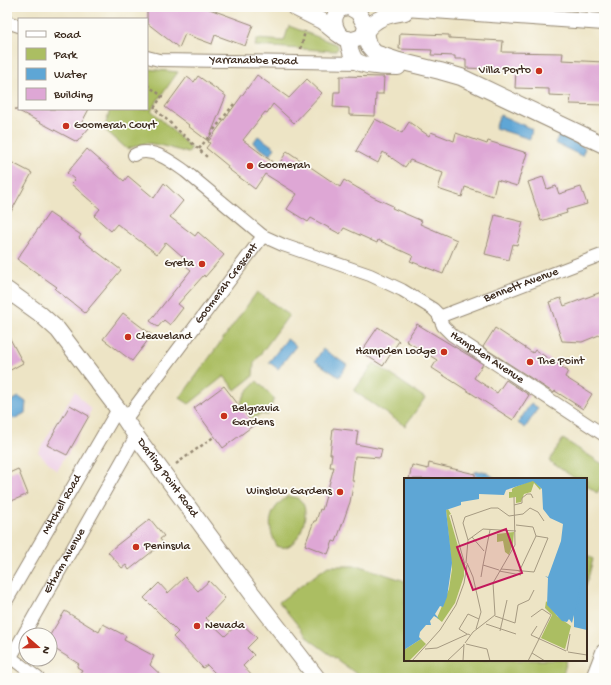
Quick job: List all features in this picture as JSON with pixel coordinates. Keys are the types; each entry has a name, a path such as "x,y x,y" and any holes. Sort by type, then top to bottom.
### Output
{"street":[{"path":"294,7 322,21 343,36 358,39 364,35 366,36"},
{"path":"329,7 358,7"},
{"path":"347,7 358,12 365,23 367,54 361,63 354,58 343,36 334,28 335,18 339,10 347,7"},
{"path":"391,7 604,22"},
{"path":"366,36 372,24 389,15 433,10"},
{"path":"7,22 18,26"},
{"name":"Yarranabbe Road","path":"366,36 375,53 399,61 461,77 604,145"},
{"name":"Yarranabbe Road","path":"148,57 159,60 361,63 434,69"},
{"name":"Goomerah Crescent","path":"122,415 263,236 183,170 171,162 149,152 141,152 134,155"},
{"name":"Hampden Avenue","path":"263,236 283,245 340,264 384,281 426,304 436,312 443,326 452,334 604,435"},
{"name":"Bennett Avenue","path":"439,317 604,254"},
{"name":"Darling Point Road","path":"7,290 39,313 58,330 253,595 317,678"},
{"name":"Mitchell Road","path":"7,600 122,415"},
{"name":"Etham Avenue","path":"38,678 9,660 136,436"},
{"path":"594,678 604,652"}],"path":[{"path":"302,47 305,31"},
{"path":"148,86 162,96 154,108 207,157"},
{"path":"199,149 234,104"},
{"path":"164,473 214,436"}],"shaded area":[{"path":"75,391 91,410 57,471 38,452"}],"green space":[{"path":"289,26 336,44 338,45 338,49 334,51 255,46 257,39 284,41"},
{"path":"148,69 178,72 151,110 191,148 188,153 160,145 146,143 127,149 103,128 110,110 148,110"},
{"path":"257,292 289,315 254,363 253,376 235,390 224,376 189,404 180,398"},
{"path":"374,363 425,398 405,426 354,391"},
{"path":"257,381 274,398 268,415 260,414 253,419 241,402 247,391"},
{"path":"563,439 604,465 604,482 597,493 587,486 587,478 574,478 549,461"},
{"path":"288,496 297,498 302,502 305,508 305,516 301,532 291,544 283,547 277,546 273,539 270,525 276,507"},
{"path":"587,556 593,559 587,582"},
{"path":"328,566 360,566 404,581 404,661 567,661 562,678 362,678 309,639 279,602"}],"water":[{"path":"500,115 532,129 530,139 495,128"},
{"path":"559,135 585,148 582,156 555,143"},
{"path":"258,136 275,148 270,155 253,143"},
{"path":"287,339 296,346 278,369 269,362"},
{"path":"323,349 347,365 339,377 315,361"},
{"path":"19,397 26,402 25,413 14,419 8,415 7,403"},
{"path":"531,403 538,408 525,428 518,423"},
{"path":"483,471 495,478 471,478 475,472"}],"building":[{"path":"147,7 204,7 253,25 245,46 215,35 212,44 185,34 179,48 148,24"},
{"path":"400,33 449,35 449,38 503,41 502,52 563,53 562,60 604,62 604,105 570,104 571,96 549,95 549,89 515,88 516,70 466,68 466,59 455,59 455,56 431,55 432,50 399,49"},
{"path":"257,75 289,98 307,79 322,93 294,123 273,104 243,140 278,166 287,151 340,187 344,180 373,197 393,206 392,208 422,221 420,224 457,240 443,274 410,261 413,256 378,240 377,243 344,228 340,234 311,218 308,222 287,209 297,194 265,174 255,189 227,168 228,166 206,148 210,143 208,142"},
{"path":"198,76 226,96 208,141 165,107 187,77 194,82"},
{"path":"340,76 384,77 383,94 376,94 375,116 349,115 349,108 333,107 334,92 340,92"},
{"name":"Goomerah Court","path":"15,109 88,110 81,124 89,128 77,142"},
{"path":"375,119 402,133 409,122 429,136 431,132 454,141 456,133 487,144 488,141 527,153 517,186 497,180 493,196 465,187 462,197 438,189 443,173 410,160 405,167 383,152 378,163 356,151"},
{"path":"87,149 124,181 128,176 154,198 164,183 183,201 170,217 195,236 198,232 224,255 205,277 204,275 178,304 183,308 170,325 164,320 158,327 150,321 191,270 186,266 190,263 166,242 157,254 117,224 111,231 94,216 100,209 71,184 75,180 67,173"},
{"path":"7,160 32,173 7,219"},
{"path":"543,177 547,189 556,186 559,194 581,187 587,204 566,210 567,213 541,221 528,182"},
{"path":"49,213 81,235 79,238 121,270 85,313 55,289 57,287 17,259"},
{"path":"495,215 523,222 517,245 513,244 509,260 485,254"},
{"path":"604,291 604,333 582,342 562,341 549,302 561,298 564,306"},
{"name":"Cleaveland","path":"123,313 152,335 132,361 103,339"},
{"path":"417,324 483,364 474,378 497,393 506,380 529,395 513,420 432,368 437,360 406,341"},
{"path":"378,327 399,341 383,366 361,352"},
{"name":"The Point","path":"495,328 533,353 535,350 568,371 565,377 592,394 583,409 555,391 554,393 483,347"},
{"path":"7,333 23,363 7,372"},
{"name":"Belgravia Gardens","path":"224,386 254,425 223,448 194,408"},
{"path":"70,405 89,416 67,455 47,445"},
{"name":"Winslow Gardens","path":"333,428 358,431 356,444 382,449 380,458 355,456 352,481 354,481 350,502 336,542 333,541 328,554 305,545 314,521 316,521 320,509 322,510 334,467 330,467"},
{"path":"429,463 475,474 475,478 409,478 412,465 428,469"},
{"path":"18,469 28,494 7,503 7,474"},
{"name":"Peninsula","path":"150,519 164,536 160,539 163,543 129,570 126,565 122,568 108,552"},
{"name":"Nevada","path":"185,577 198,591 209,581 225,598 206,618 225,636 240,622 257,638 247,648 254,655 243,666 254,678 220,678 207,665 203,668 173,637 178,632 144,598 159,583 168,593"},
{"path":"65,611 99,632 103,624 126,636 124,640 154,656 150,665 164,678 90,678 80,673 82,670 77,667 79,664 58,651 58,627 55,627"}],"place":[{"name":"Villa Porto","path":"539,71"},
{"name":"Goomerah Court","path":"66,126"},
{"name":"Goomerah","path":"250,166"},
{"name":"Greta","path":"202,264"},
{"name":"Cleaveland","path":"128,337"},
{"name":"Hampden Lodge","path":"444,352"},
{"name":"The Point","path":"530,362"},
{"name":"Belgravia Gardens","path":"224,416"},
{"name":"Winslow Gardens","path":"340,492"},
{"name":"Peninsula","path":"136,547"},
{"name":"Nevada","path":"197,626"}]}
